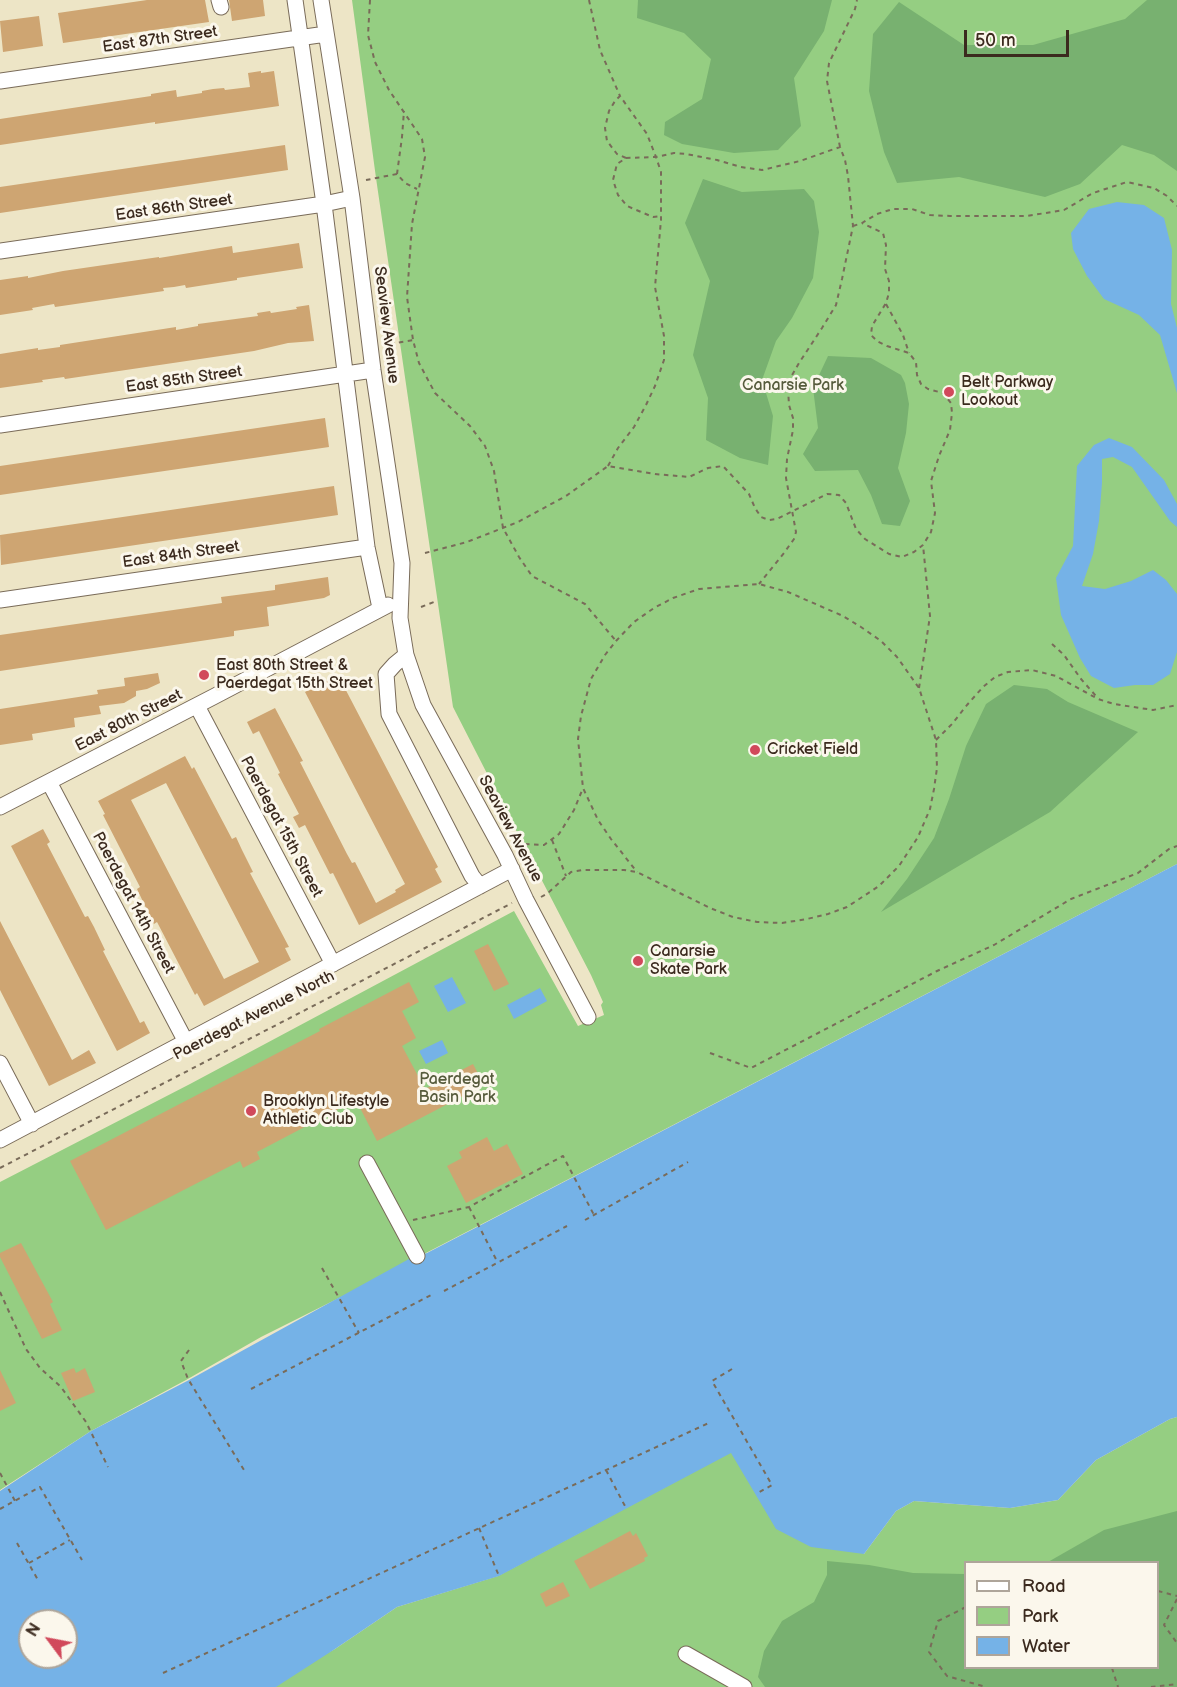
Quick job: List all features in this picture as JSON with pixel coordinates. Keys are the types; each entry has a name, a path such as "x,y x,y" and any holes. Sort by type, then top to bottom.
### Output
{"street":[{"path":"294,0 324,204 367,547 380,609"},
{"name":"Seaview Avenue","path":"321,0 352,198 402,563 400,618 406,655 423,705 512,869 588,1017"},
{"name":"East 87th Street","path":"0,81 326,34"},
{"name":"East 86th Street","path":"0,251 352,198"},
{"name":"East 85th Street","path":"0,425 374,370"},
{"name":"East 84th Street","path":"0,600 367,547"},
{"name":"East 80th Street","path":"0,807 197,706 401,597"},
{"path":"406,655 386,675 389,714 472,876 480,886"},
{"name":"Paerdegat 15th Street","path":"197,706 333,964"},
{"name":"Paerdegat 14th Street","path":"49,782 186,1042"},
{"name":"Paerdegat Avenue North","path":"0,1140 512,869"},
{"path":"0,1064 32,1124"},
{"path":"368,1163 417,1256"},
{"path":"686,1654 744,1687"}],"path":[{"path":"370,0 368,35 375,62 389,90 422,139 425,157 412,224 407,297 412,340 419,363 435,393 470,426 485,446 494,471 503,528 532,576 585,604 615,640"},
{"path":"425,553 467,542 518,522 567,496 608,466 646,405 656,386 664,360 663,336 655,287 661,216 661,172 647,134 620,96 600,50 589,0"},
{"path":"759,584 794,539 796,532 786,478 793,430 788,389 791,377 799,363 836,305 853,226 848,176 827,81 829,63 855,9 856,0"},
{"path":"620,96 609,111 605,128 607,141 616,154 626,158 686,154 762,170 800,161 840,147"},
{"path":"404,111 397,174 405,183 418,189"},
{"path":"626,158 617,164 613,180 618,195 627,206 641,213 653,217 661,216"},
{"path":"366,180 397,174"},
{"path":"853,226 893,209 912,209 950,216 1027,216 1064,210 1093,194 1127,183 1154,188 1177,206"},
{"path":"862,223 883,233 886,245 885,269 890,293 872,326 871,335 887,346 909,353"},
{"path":"608,466 689,477 708,468 723,466 749,494 754,508 761,517 769,520 777,519 827,494 839,495 846,502 856,529 865,539 889,554 902,557 914,552 923,545 931,532 934,513 931,481 950,430 951,403 943,393 928,389 921,384 917,375 916,362 909,353 903,335 886,303"},
{"path":"390,344 412,340"},
{"path":"919,688 930,616 923,545"},
{"path":"552,840 566,876 571,872 582,870 637,872 733,917 757,922 782,923 828,914 848,907 879,885 899,866 918,837 930,809 934,789 937,768 936,740 919,688 897,657 881,641 861,627 813,602 759,584 699,589 673,598 634,622 615,640 591,679 581,716 578,738 583,788 610,839 637,872"},
{"path":"421,607 434,602"},
{"path":"1052,644 1064,655 1098,699"},
{"path":"936,740 983,687 994,677 1008,672 1032,670 1056,676 1098,699 1114,704 1154,710 1177,705"},
{"path":"510,852 525,844 544,845 559,834 583,788"},
{"path":"710,1053 751,1068 937,971 994,945 1071,899 1138,873 1169,849 1177,846"},
{"name":"Paerdegat Avenue North","path":"0,1168 504,906 537,899 566,876"},
{"path":"400,1223 469,1207 563,1156 594,1215"},
{"path":"585,1220 688,1162"},
{"path":"469,1207 498,1263"},
{"path":"444,1291 567,1226"},
{"path":"322,1268 359,1333"},
{"path":"0,1292 26,1349 40,1368 61,1387 86,1422 108,1467"},
{"path":"251,1389 430,1295"},
{"path":"189,1350 181,1361 188,1379 244,1470"},
{"path":"732,1369 711,1381 772,1485 756,1494"},
{"path":"163,1672 711,1422"},
{"path":"606,1470 626,1508"},
{"path":"0,1473 15,1501"},
{"path":"0,1509 40,1487 82,1560"},
{"path":"478,1528 499,1576"},
{"path":"29,1563 70,1540"},
{"path":"18,1543 38,1580"},
{"path":"1159,1590 1177,1598 1164,1625 1177,1643"},
{"path":"964,1608 938,1622 929,1652 947,1676 987,1687"},
{"path":"1112,1669 1118,1687"},
{"path":"1151,1687 1177,1683"}],"green space":[{"name":"Canarsie Park","path":"352,0 1177,0 1177,864 261,1337 91,1431 0,1490 0,1182 190,1084 514,911 578,1026 604,1015 601,1005 603,1002 591,975 453,707"},
{"path":"638,0 832,0 824,31 794,78 801,126 778,150 734,153 682,144 664,135 665,122 702,99 711,59 684,33 637,18"},
{"path":"1147,0 1177,0 1177,171 1154,155 1122,145 1080,184 1045,197 959,177 897,183 884,152 869,91 873,34 899,2 964,45 1033,45 1125,19"},
{"path":"703,179 742,192 804,189 814,201 819,232 813,278 792,318 776,341 762,380 773,416 768,465 740,458 706,440 708,398 693,355 710,281 685,223"},
{"path":"828,356 871,358 901,375 905,383 909,404 906,433 898,468 910,501 900,526 882,524 858,470 815,471 803,454 818,428 813,388"},
{"path":"1014,685 1047,689 1068,702 1138,732 1050,812 881,912 907,879 934,838 966,746 986,704"},
{"path":"1177,1417 1177,1687 263,1687 335,1649 397,1607 498,1576 731,1452 864,1554 896,1511 914,1501 1010,1508 1058,1500 1096,1460"},
{"path":"1177,1511 1177,1687 765,1687 758,1677 764,1651 782,1621 814,1602 827,1575 827,1561 869,1565 913,1573 964,1574 964,1669 1159,1669 1159,1561 1050,1561 1104,1530"}],"water":[{"path":"1117,202 1144,205 1164,218 1172,250 1171,304 1177,328 1177,393 1160,335 1139,315 1104,299 1087,276 1073,249 1071,233 1089,209"},
{"path":"1109,438 1132,447 1164,480 1177,504 1177,527 1170,521 1132,467 1113,457 1102,459 1099,521 1093,554 1082,586 1105,589 1131,581 1153,570 1166,580 1177,594 1177,652 1170,674 1153,685 1114,688 1091,676 1080,658 1061,615 1056,578 1073,546 1077,466 1094,445"},
{"path":"1177,864 1177,1417 1096,1460 1058,1500 1010,1508 914,1501 896,1511 864,1554 811,1547 776,1529 731,1453 499,1576 397,1607 276,1687 0,1687 0,1491 91,1431 409,1259 427,1253"},
{"path":"452,977 466,1003 448,1012 434,986"},
{"path":"540,988 547,1001 514,1019 507,1005"},
{"path":"442,1040 448,1053 426,1064 419,1051"}],"building":[{"path":"147,0 205,0 209,22 63,43 58,13"},
{"path":"229,0 263,0 265,16 232,21"},
{"path":"39,16 43,46 3,52 0,21"},
{"path":"261,71 261,73 274,71 279,106 0,145 0,119 151,96 151,94 176,90 177,97 213,89 250,87 248,73"},
{"path":"285,145 288,170 0,213 0,187"},
{"path":"299,243 303,268 186,288 185,285 163,288 164,291 55,307 54,304 0,315 0,280 28,276 28,278 232,246 233,253"},
{"path":"309,305 314,341 288,343 254,351 65,379 64,377 42,380 43,382 0,388 0,354 60,347 60,345 176,327 176,330 198,326 198,324 258,316 257,313 297,309 296,307"},
{"path":"325,418 329,447 0,495 0,466"},
{"path":"334,486 338,515 1,565 0,535"},
{"path":"328,577 330,595 324,598 267,607 269,626 234,631 234,636 0,671 0,635 222,603 221,597 275,590 275,585"},
{"path":"158,673 160,683 136,691 136,696 124,703 99,706 101,714 74,718 75,727 32,734 33,740 0,745 0,709 98,694 97,690 125,686 124,678"},
{"path":"338,675 438,867 435,869 442,882 359,925 333,873 330,874 305,825 299,828 293,817 299,814 259,731 253,734 247,722 275,708 347,854 352,863 355,862 376,903 405,884 305,692"},
{"path":"185,756 192,769 194,767 232,839 236,837 253,872 250,873 289,947 285,948 291,960 204,1006 197,993 195,995 157,922 154,924 137,889 140,887 98,801","holes":["166,783 259,962 224,979 131,800"]},
{"path":"43,829 50,842 47,844 85,917 88,916 94,927 105,950 103,951 140,1023 144,1021 150,1033 117,1051 11,846"},
{"path":"0,921 72,1060 89,1050 96,1063 49,1086 0,990"},
{"path":"488,944 509,984 494,991 474,951"},
{"name":"Brooklyn Lifestyle Athletic Club","path":"409,982 419,1002 402,1011 416,1038 402,1046 425,1089 473,1064 484,1085 377,1141 356,1100 257,1152 260,1159 243,1168 240,1161 106,1230 70,1161"},
{"path":"487,1137 494,1151 507,1144 523,1174 466,1203 447,1166 462,1158 459,1152"},
{"path":"21,1243 53,1302 50,1304 62,1330 42,1339 0,1257 0,1253"},
{"path":"74,1368 76,1373 85,1368 95,1392 73,1401 61,1373"},
{"path":"0,1370 16,1403 0,1411"},
{"path":"630,1531 633,1536 636,1533 648,1556 644,1558 645,1561 590,1589 574,1561"},
{"path":"563,1582 570,1596 546,1607 540,1594"}],"place":[{"name":"Belt Parkway Lookout","path":"949,392"},
{"name":"East 80th Street & Paerdegat 15th Street","path":"204,675"},
{"name":"Cricket Field","path":"755,750"},
{"name":"Canarsie Skate Park","path":"638,961"},
{"name":"Brooklyn Lifestyle Athletic Club","path":"251,1111"}],"park label":[{"name":"Paerdegat Basin Park","path":"457,1089"}]}
